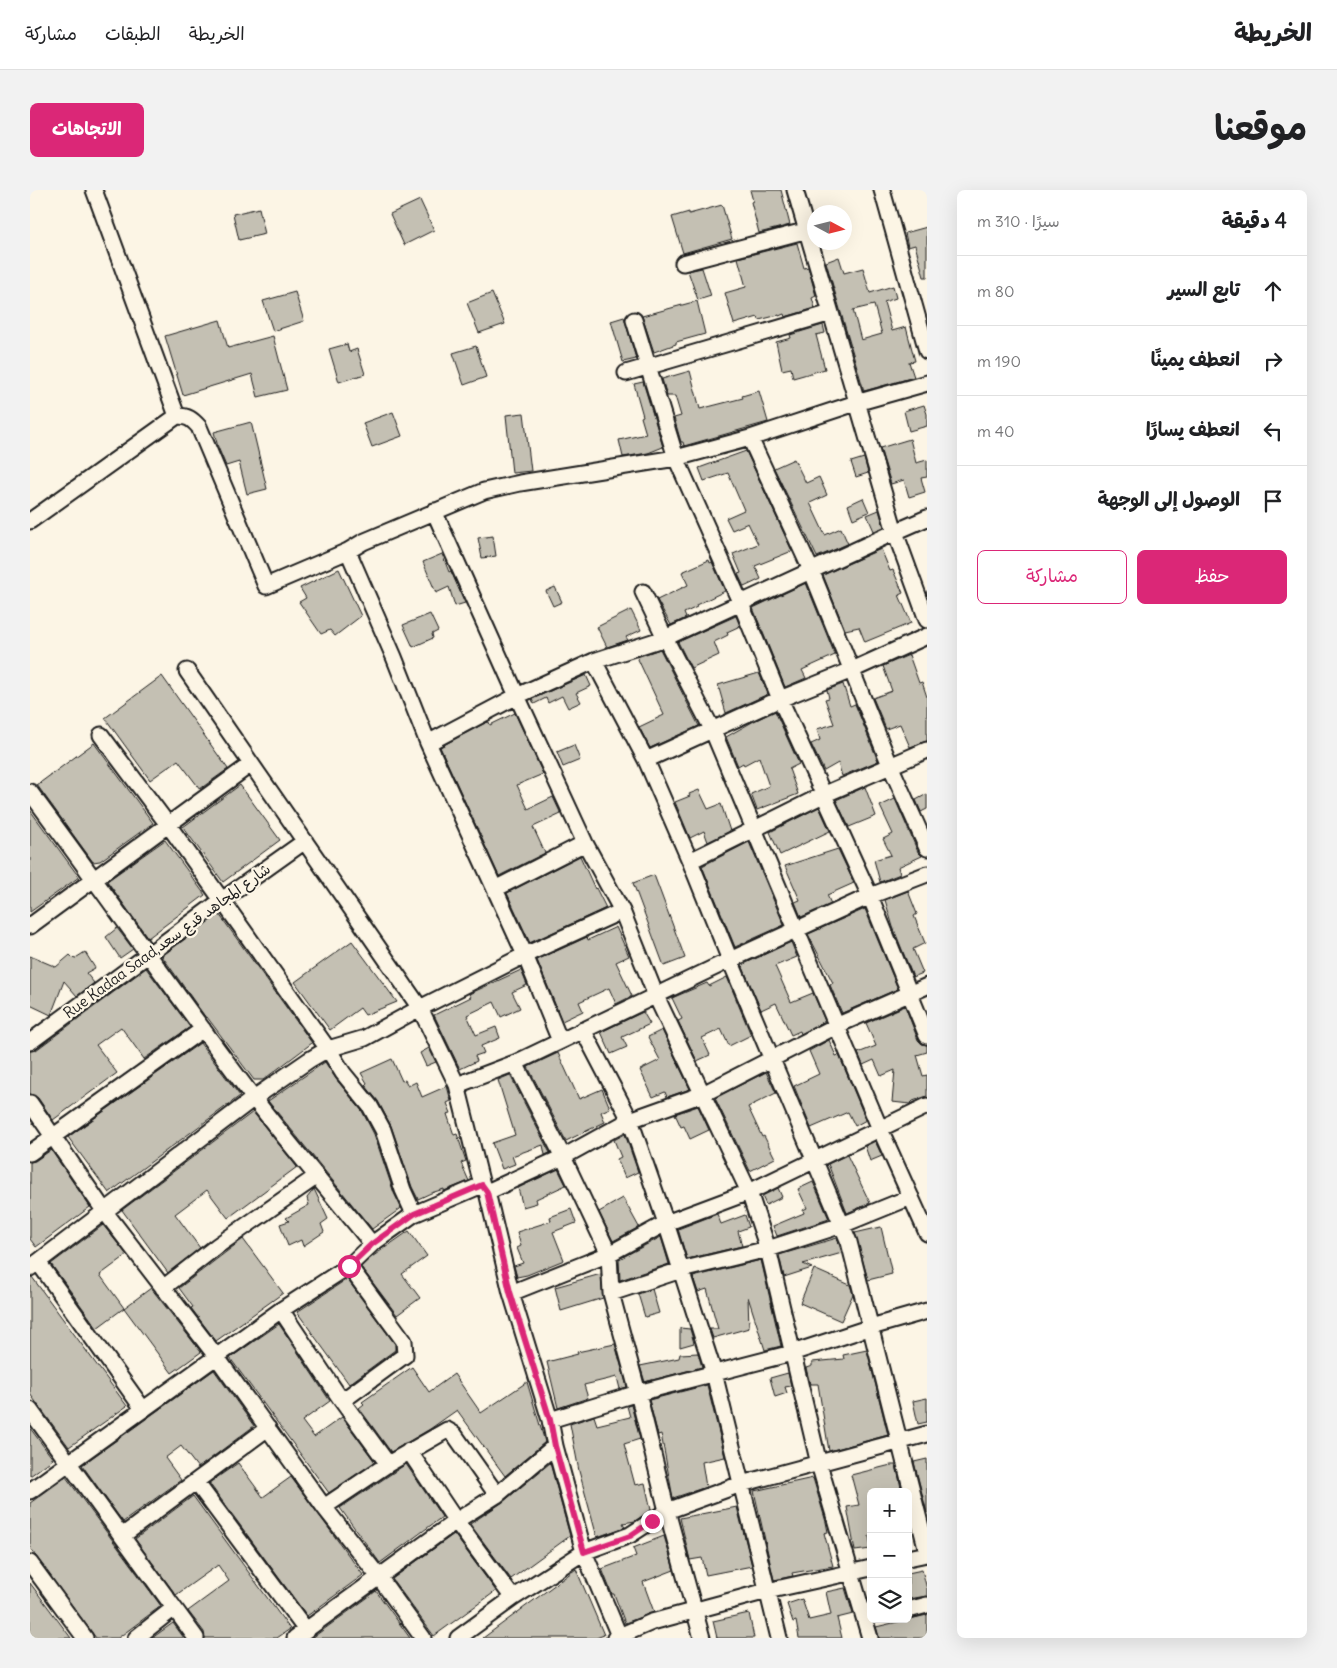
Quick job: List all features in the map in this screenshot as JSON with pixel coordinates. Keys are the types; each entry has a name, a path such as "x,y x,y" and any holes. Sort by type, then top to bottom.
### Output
{"street":[{"path":"94,190 177,416"},
{"path":"796,190 807,227"},
{"path":"882,190 927,352"},
{"path":"683,263 807,230"},
{"path":"814,250 856,403 895,532 927,620"},
{"path":"626,373 831,313"},
{"path":"634,320 676,458 741,604 780,699 870,896 927,1036"},
{"path":"30,521 177,416 186,416 193,420 199,428 266,586 434,511 484,491 520,483 676,458 750,438 856,403 927,383"},
{"path":"750,438 812,570 890,765 927,848"},
{"path":"434,511 585,843 622,911 656,996 749,1192 768,1249 819,1464 850,1573 867,1617"},
{"path":"428,743 517,696 594,662 664,638 927,518"},
{"path":"348,551 394,657 428,743 525,955 560,1041"},
{"path":"643,592 664,638 712,729 838,1025 880,1129 911,1197 922,1210 927,1233"},
{"path":"646,760 712,729 927,636"},
{"path":"594,662 646,760 849,1242 924,1528 927,1552 912,1557"},
{"path":"187,671 420,1008 457,1085 510,1292 550,1420 555,1446 584,1552 618,1637 652,1622 695,1610 767,1591 867,1569"},
{"path":"101,735 169,826 344,1073 370,1106 383,1130 402,1190 414,1214"},
{"path":"690,861 824,795 927,750"},
{"path":"30,926 169,826 251,764"},
{"path":"30,792 95,879 147,955 254,1098 372,1244"},
{"name":"Rue Kadaa Saad,شارع المجاهد قدع سعد","path":"30,1042 305,841"},
{"path":"495,890 585,843"},
{"path":"457,1085 515,1063 730,960 870,896 927,874"},
{"path":"143,1409 34,1265 254,1098 328,1048 365,1038 525,955 622,911"},
{"path":"30,1491 281,1310 349,1266 372,1244 414,1214 485,1189 563,1157 630,1120 703,1094 838,1025 927,986"},
{"path":"30,1153 203,1029"},
{"path":"583,1030 630,1120 666,1223 714,1372 779,1638"},
{"path":"515,1063 563,1157 609,1254 611,1293 702,1638"},
{"path":"30,1104 105,1212 216,1356 324,1507 379,1577 422,1638"},
{"path":"510,1292 609,1254 666,1223 749,1192 927,1106"},
{"path":"163,1288 217,1246 317,1176"},
{"path":"611,1293 681,1270 768,1249 842,1225 911,1197"},
{"path":"342,1401 405,1355 404,1341 349,1266"},
{"path":"281,1310 342,1401 388,1464"},
{"path":"550,1420 638,1393 792,1353 927,1311"},
{"path":"30,1410 196,1638"},
{"path":"122,1536 268,1428"},
{"path":"324,1507 388,1464 446,1430 454,1434 497,1495"},
{"path":"458,1638 513,1598 584,1552 630,1536 667,1511 741,1484 927,1434"},
{"path":"196,1482 300,1634 456,1521 497,1495 555,1446"},
{"path":"409,1451 456,1521 513,1598"},
{"path":"30,1563 85,1638"},
{"path":"912,1609 927,1605"},
{"path":"136,1638 174,1608"},
{"path":"868,1623 870,1638"}],"building":[{"path":"750,190 781,190 790,225 759,233"},
{"path":"420,200 434,230 404,245 390,214"},
{"path":"722,205 732,239 683,253 672,217"},
{"path":"259,208 265,234 239,240 233,214"},
{"path":"927,227 927,277 924,277 915,245 908,247 905,233"},
{"path":"797,243 804,268 808,267 816,296 812,298 815,308 785,317 784,314 759,320 758,317 734,324 725,293 746,287 738,258"},
{"path":"839,257 844,273 863,268 870,293 893,286 896,298 884,302 892,331 906,327 915,361 909,362 914,377 864,391 826,262","holes":["874,305 882,334 861,340 853,310"]},
{"path":"702,268 711,296 698,300 688,271"},
{"path":"295,292 304,321 273,331 263,301"},
{"path":"492,293 505,324 479,333 467,303"},
{"path":"697,301 705,334 676,342 676,344 654,352 642,316"},
{"path":"624,317 636,359 623,362 611,321"},
{"path":"220,320 228,348 273,336 287,390 258,397 252,374 183,395 165,336"},
{"path":"823,325 825,333 816,335 825,369 793,378 791,368 782,370 776,342 791,338 790,335"},
{"path":"347,344 349,352 357,349 365,374 339,382 329,349"},
{"path":"476,346 486,377 464,385 453,353"},
{"path":"690,371 700,409 743,398 742,396 759,391 768,422 684,446 674,418 681,416 675,396 667,396 662,379"},
{"path":"643,382 663,447 648,453 623,457 619,440 646,434 634,384"},
{"path":"924,405 927,414 927,426 909,431 904,411"},
{"path":"393,412 402,436 372,447 363,423"},
{"path":"524,413 531,471 512,473 506,415"},
{"path":"251,422 267,489 247,494 239,462 226,466 214,432"},
{"path":"910,439 916,463 927,460 927,477 921,478 925,492 909,497 904,480 891,484 880,448"},
{"path":"746,451 792,551 755,566 761,579 744,587 738,574 741,573 733,554 758,544 748,523 732,530 726,518 744,510 728,473 704,481 699,468"},
{"path":"864,458 868,473 856,477 851,462"},
{"path":"794,459 806,483 819,477 827,495 810,503 825,535 841,528 848,544 817,557 774,468"},
{"path":"863,498 869,512 853,519 848,505"},
{"path":"879,510 884,527 874,531 867,515"},
{"path":"493,536 496,556 482,558 478,538"},
{"path":"881,549 890,571 893,570 903,593 899,595 911,623 865,642 859,627 845,630 823,575"},
{"path":"442,554 465,603 455,606 449,587 436,593 423,562"},
{"path":"709,560 710,563 712,562 725,591 696,605 697,607 684,613 686,618 671,625 657,600 688,585 682,572"},
{"path":"339,569 361,616 335,636 330,630 321,634 299,602 306,598 300,588"},
{"path":"806,583 835,655 802,670 806,678 785,687 753,608"},
{"path":"555,587 562,602 553,606 546,591"},
{"path":"631,610 641,630 626,637 628,640 607,647 597,627"},
{"path":"430,614 438,631 432,634 433,638 413,647 403,625"},
{"path":"736,616 740,626 727,632 728,635 714,642 719,655 691,668 678,642"},
{"path":"660,649 699,726 650,748 639,727 664,715 637,657"},
{"path":"909,655 919,683 922,682 927,697 927,741 910,747 900,724 886,729 873,698 892,691 883,666"},
{"path":"759,673 768,694 726,713 718,685"},
{"path":"586,675 591,686 576,693 581,702 568,708 562,696 548,703 546,698 534,704 532,699"},
{"path":"162,676 228,769 200,789 178,760 150,780 105,718"},
{"path":"843,684 850,706 855,704 878,761 842,776 838,763 824,771 811,744 820,740 817,729 834,724 825,699 829,698 827,690"},
{"path":"775,711 799,764 789,769 798,794 757,810 751,794 769,786 759,757 738,766 726,737"},
{"path":"515,713 543,774 517,785 528,809 553,797 561,814 533,827 545,853 499,876 440,747 485,723 489,722 490,725"},
{"path":"94,743 153,823 100,861 93,862 37,785"},
{"path":"574,745 580,760 563,767 557,752"},
{"path":"240,785 280,840 223,882 183,827"},
{"path":"865,787 876,816 849,827 836,800"},
{"path":"699,790 708,809 721,804 730,831 708,842 704,831 690,838 675,802"},
{"path":"927,794 927,809 921,812 916,800"},
{"path":"895,799 918,852 922,856 898,867 900,874 880,882 874,860 891,855 883,839 893,834 880,806"},
{"path":"819,807 830,831 780,855 770,832"},
{"path":"30,810 79,877 30,912"},
{"path":"165,840 205,895 148,938 107,881"},
{"path":"749,842 784,925 735,947 702,866"},
{"path":"838,849 854,883 827,895 831,904 801,917 795,902 800,900 785,866"},
{"path":"580,856 606,908 530,943 507,893"},
{"path":"654,875 685,958 664,966 633,883"},
{"path":"908,891 917,914 914,916 925,943 913,949 923,973 913,977 893,927 885,900"},
{"path":"865,909 898,989 842,1013 830,985 833,983 808,934"},
{"path":"219,914 312,1043 263,1080 254,1080 206,1018 162,956"},
{"path":"616,927 629,956 616,962 632,996 616,1004 609,988 579,1002 583,1011 562,1021 537,960 587,937 588,940"},
{"path":"117,928 133,949 120,958 106,937"},
{"path":"352,941 397,1002 365,1015 360,1008 330,1030 295,982"},
{"path":"791,942 797,957 775,966 791,1002 813,993 825,1021 801,1034 800,1031 791,1035 776,1003 761,1010 742,965"},
{"path":"85,952 95,968 86,973 94,983 77,996 64,981 51,1015 30,1005 30,956 56,967 70,955 74,959"},
{"path":"146,968 190,1027 144,1059 121,1027 96,1045 117,1073 53,1120 38,1098 30,1094 30,1051 36,1050"},
{"path":"521,970 527,985 512,992 520,1008 501,1017 494,1002 467,1015 476,1035 496,1027 500,1038 481,1046 484,1053 475,1056 477,1061 460,1069 434,1015 471,997 469,994"},
{"path":"727,977 751,1035 729,1046 721,1029 702,1038 710,1055 697,1061 678,1021 682,1019 672,998 707,983 709,986"},
{"path":"905,1006 918,1040 922,1044 927,1045 927,1052 917,1055 923,1076 927,1075 927,1096 910,1104 892,1102 895,1070 881,1076 874,1060 863,1065 858,1053 876,1046 866,1023"},
{"path":"643,1012 650,1024 622,1037 627,1047 611,1054 601,1032"},
{"path":"662,1030 690,1089 667,1097 665,1092 653,1097 640,1070 660,1060 648,1037"},
{"path":"829,1040 836,1056 839,1055 866,1120 855,1126 848,1112 811,1128 794,1086 819,1074 809,1051"},
{"path":"200,1043 240,1096 109,1193 68,1137"},
{"path":"429,1048 436,1062 426,1066 420,1053"},
{"path":"558,1053 579,1099 602,1089 610,1108 601,1112 605,1122 566,1141 528,1067"},
{"path":"392,1059 402,1081 405,1080 408,1086 416,1082 422,1097 447,1086 451,1101 447,1103 451,1113 447,1114 454,1135 457,1134 466,1161 461,1163 469,1181 418,1199 391,1126 378,1101 365,1085 367,1083 361,1073"},
{"path":"325,1062 362,1111 374,1134 394,1193 401,1207 372,1229 268,1101"},
{"path":"766,1072 776,1093 748,1107 762,1137 764,1136 775,1158 750,1171 715,1098"},
{"path":"510,1075 550,1153 545,1155 543,1145 512,1156 515,1164 502,1169 492,1143 515,1135 498,1080"},
{"path":"698,1106 709,1130 690,1139 684,1126 681,1127 675,1114"},
{"path":"253,1112 297,1167 228,1218 207,1190 175,1214 200,1248 168,1273 122,1210"},
{"path":"625,1134 638,1172 625,1178 617,1159 621,1157 614,1140"},
{"path":"875,1141 882,1156 870,1161 865,1146"},
{"path":"51,1150 90,1207 36,1247 30,1239 30,1162 35,1161"},
{"path":"847,1155 870,1203 847,1213 828,1164"},
{"path":"558,1169 566,1185 536,1199 537,1203 523,1207 518,1188"},
{"path":"813,1182 829,1219 777,1236 773,1226 804,1213 803,1210 807,1208 798,1189"},
{"path":"778,1188 782,1197 766,1205 762,1196"},
{"path":"314,1189 328,1219 321,1224 324,1232 303,1246 301,1240 288,1246 280,1224 289,1221 286,1218 309,1205 307,1198"},
{"path":"623,1198 639,1227 613,1241 599,1212"},
{"path":"571,1209 576,1223 553,1232 564,1260 527,1275 517,1277 514,1266 523,1263 517,1248 521,1246 517,1232 551,1221 550,1217"},
{"path":"717,1214 721,1224 745,1215 749,1227 738,1231 742,1246 687,1259 678,1229"},
{"path":"103,1225 127,1255 100,1275 124,1308 97,1328 51,1264"},
{"path":"881,1227 892,1274 868,1280 855,1233"},
{"path":"409,1231 427,1256 402,1274 420,1298 397,1315 361,1267 369,1259"},
{"path":"661,1237 669,1264 620,1280 619,1259"},
{"path":"837,1238 842,1253 803,1264 812,1268 784,1277 779,1255"},
{"path":"243,1239 283,1293 216,1341 191,1308 193,1307 179,1288"},
{"path":"761,1260 781,1346 765,1350 748,1297 749,1328 713,1338 710,1329 718,1329 707,1289 698,1292 693,1277"},
{"path":"814,1269 850,1285 853,1294 841,1321 800,1303"},
{"path":"601,1274 603,1298 561,1311 555,1287"},
{"path":"30,1277 32,1277 127,1406 69,1447 30,1394"},
{"path":"347,1279 395,1344 395,1350 349,1384 297,1312"},
{"path":"151,1288 201,1352 172,1373 124,1308"},
{"path":"652,1289 659,1313 645,1317 638,1294"},
{"path":"279,1324 330,1401 302,1421 314,1437 342,1417 375,1462 329,1493 230,1358"},
{"path":"680,1328 690,1329 694,1343 680,1347"},
{"path":"615,1344 627,1387 620,1389 617,1377 584,1385 588,1398 558,1408 547,1362 578,1354 577,1352"},
{"path":"867,1350 888,1435 829,1451 818,1384 810,1384 806,1368 812,1366 812,1362 844,1359 843,1355"},
{"path":"698,1353 702,1367 645,1382 640,1366 679,1358 680,1354"},
{"path":"412,1367 429,1392 454,1374 481,1413 527,1382 545,1442 505,1476 457,1410 430,1429 391,1452 359,1408 364,1404 362,1402"},
{"path":"214,1370 254,1426 198,1468 181,1446 165,1458 181,1480 123,1522 82,1465"},
{"path":"788,1373 791,1386 785,1387 787,1393 775,1397 770,1378"},
{"path":"707,1385 725,1457 702,1462 706,1487 673,1498 661,1434 658,1435 649,1400"},
{"path":"927,1398 927,1422 918,1424 913,1401"},
{"path":"631,1405 640,1439 624,1444 635,1485 645,1483 651,1510 635,1521 623,1523 625,1527 597,1537 579,1471 570,1424 594,1416 597,1425 630,1417 627,1406"},
{"path":"30,1428 53,1459 30,1476"},
{"path":"927,1459 927,1513 914,1462"},
{"path":"238,1463 263,1497 291,1477 363,1575 307,1616 209,1483"},
{"path":"550,1463 570,1536 511,1579 470,1524 503,1502"},
{"path":"406,1464 442,1517 380,1563 340,1508"},
{"path":"896,1465 901,1488 867,1488 867,1550 855,1551 847,1507 859,1505 851,1475"},
{"path":"66,1477 161,1606 118,1638 96,1638 30,1548 30,1503"},
{"path":"813,1478 826,1522 828,1532 824,1533 833,1566 792,1573 793,1576 774,1580 754,1491"},
{"path":"193,1496 290,1629 277,1638 205,1638 204,1632 188,1611 229,1581 218,1565 176,1595 135,1539"},
{"path":"737,1507 752,1566 706,1575 702,1558 690,1560 680,1518"},
{"path":"454,1534 496,1591 434,1636 392,1579"},
{"path":"664,1536 674,1570 643,1582 654,1612 625,1623 602,1569 636,1556 633,1548"},
{"path":"576,1569 604,1635 596,1638 483,1638"},
{"path":"922,1570 927,1596 912,1598 912,1572"},
{"path":"30,1583 71,1638 30,1638"},
{"path":"845,1588 853,1614 837,1618 842,1638 799,1638 796,1621 793,1622 787,1604 802,1599 809,1620 831,1615 826,1592"},
{"path":"376,1591 410,1638 312,1638 367,1598"},
{"path":"749,1613 754,1638 717,1638 713,1621"},
{"path":"927,1615 927,1638 879,1638 876,1627 893,1623 912,1623 912,1619"},
{"path":"173,1623 184,1638 152,1638"}],"route":[{"path":"349,1266 372,1244 414,1214 482,1185 487,1192 510,1292 550,1420 555,1446 584,1552 630,1536 652,1521"}]}
